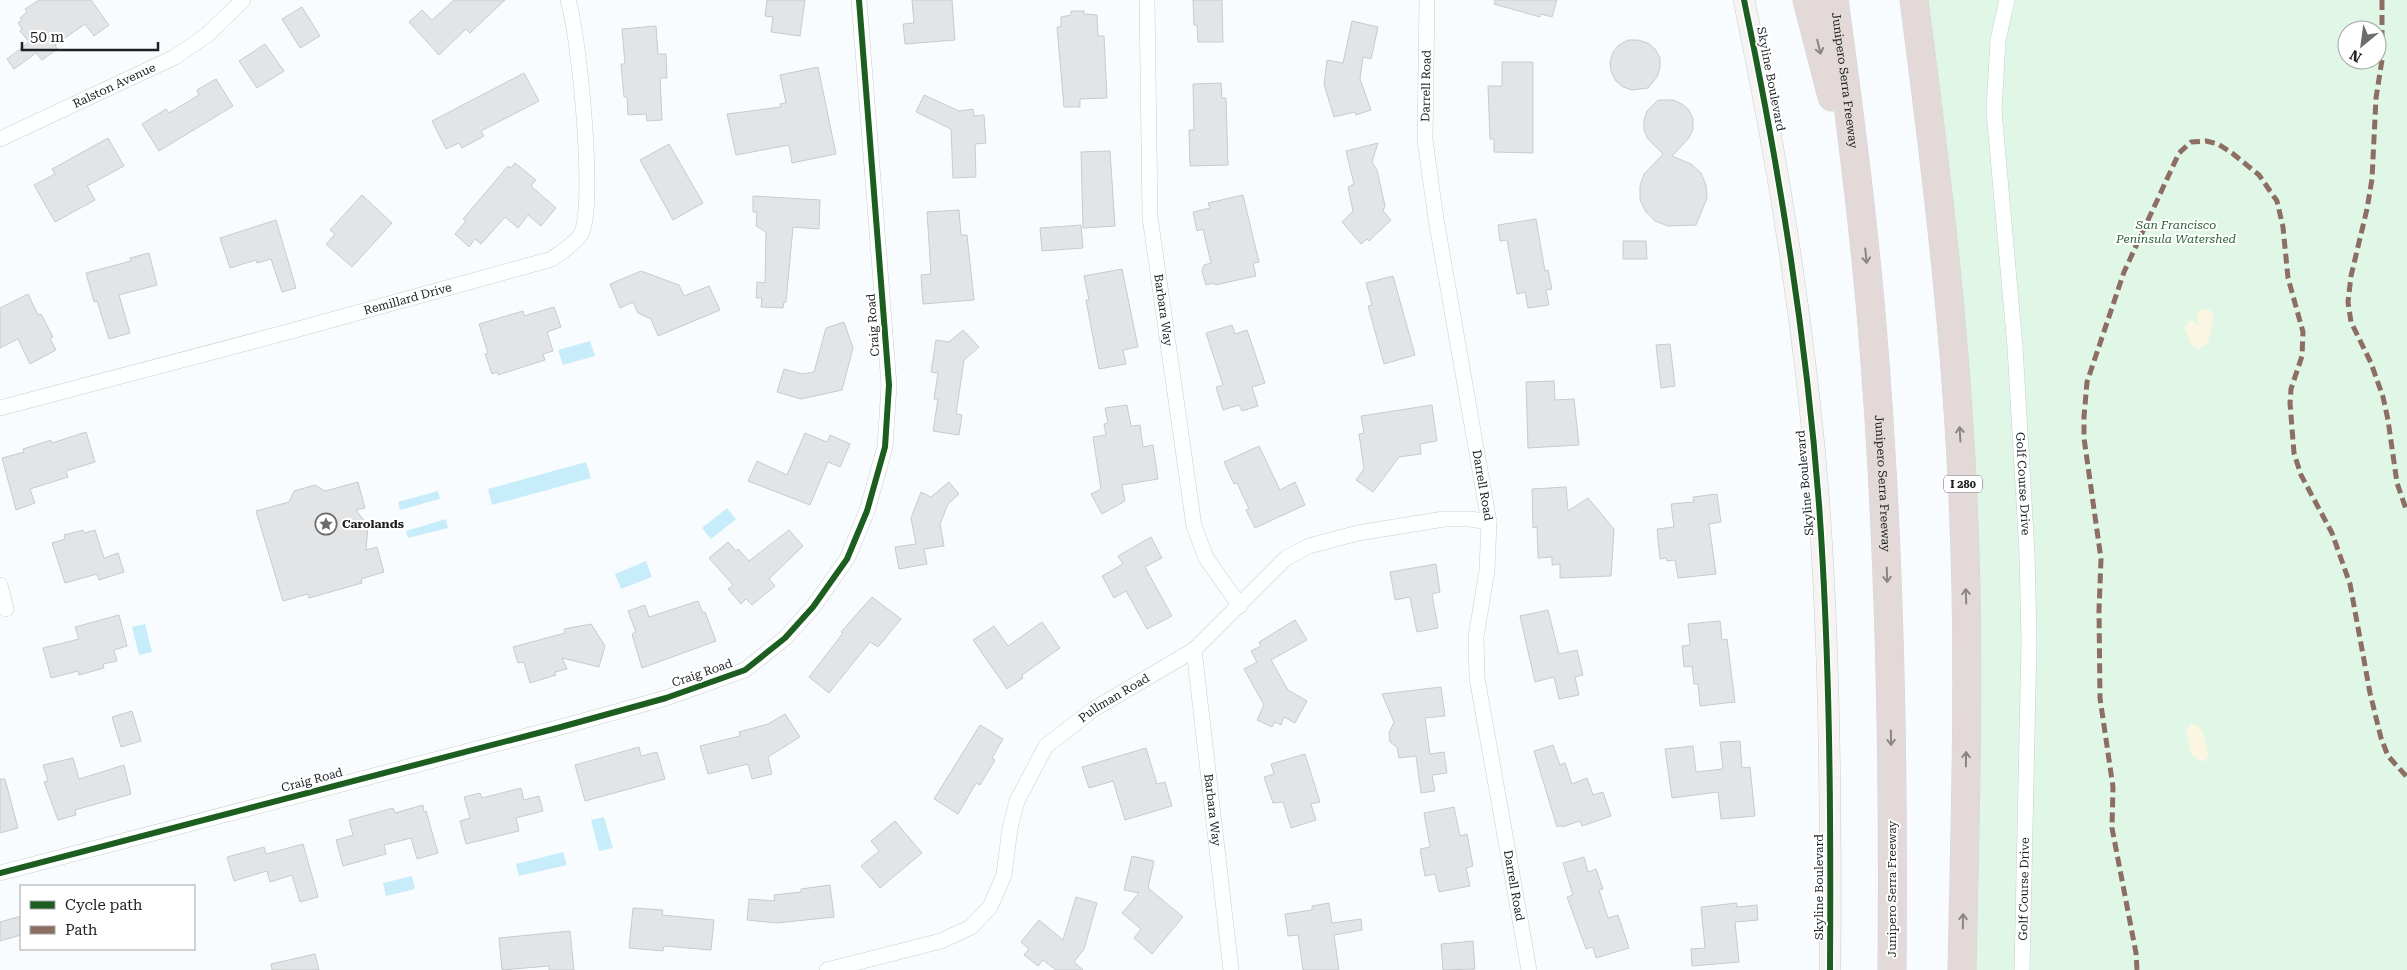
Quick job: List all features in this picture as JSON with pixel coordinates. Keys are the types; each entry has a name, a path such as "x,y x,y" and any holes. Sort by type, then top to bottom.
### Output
{"highway":[{"path":"1807,0 1860,207"},
{"name":"Junipero Serra Freeway","path":"1834,0 1860,207 1874,342 1885,526 1892,755 1892,970"},
{"name":"I 280","path":"1914,0 1944,238 1962,464 1967,646 1962,970"}],"main road":[{"name":"Skyline Boulevard","path":"1744,0 1761,79 1799,313 1819,504 1830,725 1830,970"}],"street":[{"name":"Ralston Avenue","path":"0,139 175,57 207,35 242,0"},
{"name":"Remillard Drive","path":"0,408 255,341 552,259 581,234 588,198 579,52 568,0"},
{"name":"Craig Road","path":"0,873 666,698 745,670 785,638 813,607 847,559 868,511 885,447 889,385 859,0"},
{"name":"Barbara Way","path":"1147,0 1150,216 1194,526 1206,558 1240,606"},
{"name":"Darrell Road","path":"1428,0 1425,140 1436,219 1489,522 1487,570 1476,637 1477,678 1529,970"},
{"name":"Golf Course Drive","path":"2007,0 1998,40 1994,111 2015,347 2027,553 2029,641 2022,970"},
{"name":"Pullman Road","path":"827,970 941,941 971,927 990,907 1004,875 1010,828 1017,801 1046,746 1094,709 1194,650 1286,558 1309,546 1358,533 1444,519 1470,519 1489,522"},
{"path":"0,585 6,609"},
{"name":"Barbara Way","path":"1194,650 1231,970"}],"green space":[{"name":"San Francisco Peninsula Watershed","path":"1914,0 2407,0 2407,970 1962,970 1967,686"}],"sand":[{"path":"2201,309 2210,310 2214,317 2208,344 2198,349 2191,345 2184,327 2190,320 2199,325 2196,317"},
{"path":"2191,724 2199,727 2204,735 2209,755 2204,762 2192,755 2186,731"}],"water":[{"path":"590,341 595,356 563,365 558,350"},
{"path":"586,462 591,478 492,505 488,489"},
{"path":"438,491 440,499 400,510 398,502"},
{"path":"727,508 736,519 711,539 702,528"},
{"path":"446,519 448,528 408,538 406,531"},
{"path":"646,561 652,577 621,589 615,574"},
{"path":"145,624 152,652 139,655 132,627"},
{"path":"604,817 613,848 599,851 591,820"},
{"path":"563,852 567,865 519,876 516,864"},
{"path":"412,876 415,889 386,896 383,883"}],"building":[{"path":"39,0 91,0 109,25 94,36 85,24 55,45 57,49 42,60 36,53 14,69 7,59 29,42 20,31 22,29 18,23 22,20 20,18 27,12 25,9"},
{"path":"454,0 505,0 470,33 466,29 439,55 409,22 422,10 432,20"},
{"path":"767,0 805,0 800,36 771,32 773,17 765,16"},
{"path":"912,0 952,0 955,40 905,44 903,24 914,23"},
{"path":"1193,0 1222,0 1223,42 1198,42 1197,25 1194,25"},
{"path":"1495,0 1557,0 1552,17 1541,14 1540,17 1494,4"},
{"path":"302,7 320,36 300,48 282,19"},
{"path":"1071,11 1084,11 1084,14 1097,15 1098,36 1104,36 1107,98 1080,99 1080,107 1064,107 1057,27 1061,27 1061,17 1071,15"},
{"path":"1352,21 1378,27 1371,59 1363,57 1360,79 1371,110 1356,115 1355,112 1334,117 1324,84 1327,60 1343,63"},
{"path":"656,26 658,54 666,54 667,78 660,78 662,120 647,121 646,114 628,115 627,97 624,97 621,64 625,64 622,29"},
{"path":"1628,40 1648,43 1655,49 1660,58 1660,68 1657,77 1648,88 1632,90 1623,87 1615,80 1611,71 1610,62 1613,52 1619,45"},
{"path":"265,44 284,71 257,88 239,61"},
{"path":"1502,62 1533,62 1533,153 1494,152 1494,139 1490,139 1488,86 1502,86"},
{"path":"818,67 836,154 792,163 789,145 736,155 727,114 781,107 780,104 786,103 780,75"},
{"path":"524,73 539,101 481,131 484,136 462,148 459,143 446,149 432,121"},
{"path":"216,79 233,106 159,151 142,124 166,109 169,113 199,95 197,90"},
{"path":"1221,83 1222,98 1226,98 1228,165 1190,166 1189,130 1194,130 1193,84"},
{"path":"924,95 959,111 973,109 974,116 984,115 986,143 975,144 976,177 953,178 951,129 916,112"},
{"path":"1658,100 1673,100 1682,104 1689,110 1693,119 1693,129 1689,138 1672,156 1691,164 1701,173 1706,185 1707,198 1696,225 1668,226 1655,221 1646,212 1640,200 1640,186 1644,174 1663,154 1648,139 1644,130 1644,120 1647,111"},
{"path":"108,138 124,166 87,186 95,200 55,222 34,185 55,174 52,169"},
{"path":"1378,143 1372,162 1377,170 1385,206 1383,211 1391,220 1369,241 1367,239 1361,244 1342,222 1353,211 1348,187 1354,184 1346,151"},
{"path":"669,144 703,203 673,220 640,160"},
{"path":"1110,151 1115,226 1083,228 1081,152"},
{"path":"515,163 536,180 531,186 556,208 541,226 528,215 518,228 505,217 481,244 475,239 469,247 455,234 466,221 463,219 508,166 511,168"},
{"path":"362,195 392,223 352,267 326,244 335,234 330,230"},
{"path":"1243,195 1259,262 1253,263 1256,276 1215,285 1215,283 1206,285 1202,271 1204,265 1211,263 1203,229 1197,231 1193,212 1210,208 1208,203"},
{"path":"753,196 820,200 819,229 793,227 786,302 784,302 783,308 761,307 762,298 756,298 757,282 765,283 766,232 756,226 757,212 753,212"},
{"path":"959,210 961,235 967,235 974,300 923,304 921,275 931,274 927,212"},
{"path":"1536,219 1545,271 1548,270 1552,289 1546,290 1549,305 1528,308 1525,292 1517,294 1507,240 1500,241 1498,225"},
{"path":"276,220 296,288 282,292 271,259 257,263 256,260 230,268 220,238"},
{"path":"1081,225 1083,248 1042,251 1040,228"},
{"path":"1623,241 1646,241 1647,259 1623,259"},
{"path":"149,253 157,285 119,295 130,333 109,339 97,301 94,302 86,273 131,261 130,258"},
{"path":"1122,269 1138,347 1123,350 1126,364 1099,369 1086,300 1089,300 1084,276"},
{"path":"641,271 679,285 684,296 709,286 720,310 658,336 651,319 638,313 633,302 620,308 610,284"},
{"path":"1393,276 1415,355 1384,364 1368,306 1372,305 1366,283"},
{"path":"28,294 38,315 41,314 53,337 50,338 56,350 30,364 18,339 0,348 0,308"},
{"path":"554,307 561,327 547,332 553,351 543,354 545,360 498,375 497,372 492,374 485,354 488,353 479,324 523,311 524,316"},
{"path":"844,322 853,348 842,390 801,399 777,392 784,369 802,374 814,372 826,328"},
{"path":"1232,325 1235,334 1247,330 1265,383 1252,387 1258,406 1242,411 1239,405 1223,410 1216,387 1223,385 1206,333"},
{"path":"963,330 979,347 964,360 956,414 962,415 959,435 933,431 938,399 934,399 938,373 931,372 936,340 949,342"},
{"path":"1670,344 1675,386 1661,388 1656,345"},
{"path":"1554,381 1555,400 1574,399 1579,445 1528,448 1526,382"},
{"path":"1127,405 1131,426 1140,425 1143,447 1153,445 1158,479 1122,485 1125,501 1102,514 1091,494 1101,489 1093,437 1106,435 1104,424 1108,423 1105,408"},
{"path":"1432,405 1437,441 1420,444 1421,454 1399,457 1373,492 1356,480 1364,469 1359,434 1364,433 1361,416"},
{"path":"86,432 95,462 66,471 68,477 30,489 35,503 16,510 2,458 24,452 23,449 51,440 52,443"},
{"path":"805,433 827,442 830,435 850,444 840,467 828,462 810,505 748,481 757,461 787,475"},
{"path":"1259,446 1280,490 1295,482 1305,505 1255,528 1246,510 1249,509 1237,483 1234,484 1224,462"},
{"path":"358,482 365,508 356,510 368,526 366,550 377,547 384,572 361,579 362,583 309,598 308,594 283,601 256,511 289,502 294,491 315,485 325,491"},
{"path":"949,482 959,494 948,504 940,524 944,546 924,549 927,564 899,569 895,547 916,544 911,518 921,492 931,497"},
{"path":"1566,487 1568,511 1588,498 1614,529 1611,576 1560,578 1560,564 1552,565 1552,557 1538,558 1537,527 1533,528 1532,489"},
{"path":"1717,494 1721,522 1709,524 1716,574 1678,578 1675,560 1667,561 1666,558 1660,559 1657,529 1674,527 1671,504 1694,502 1693,497"},
{"path":"83,530 84,533 95,530 104,558 118,553 124,572 99,580 97,574 65,583 52,543 65,539 64,535"},
{"path":"789,530 803,546 769,579 775,586 752,605 746,599 741,604 728,589 733,585 709,558 728,542 736,551 738,549 749,561"},
{"path":"1151,537 1162,558 1145,567 1172,616 1147,629 1126,591 1114,598 1102,576 1123,564 1118,556"},
{"path":"1436,564 1440,592 1432,594 1438,628 1417,632 1410,597 1395,600 1390,572"},
{"path":"872,597 901,619 878,647 870,642 829,693 809,677 843,633 841,632"},
{"path":"698,601 703,613 705,612 716,641 642,668 632,634 636,632 628,611 645,605 649,617"},
{"path":"1548,610 1559,654 1577,650 1583,675 1575,677 1579,695 1559,699 1554,677 1535,682 1520,616"},
{"path":"119,615 127,646 114,650 117,661 103,664 104,668 79,675 78,671 51,678 43,648 79,639 75,627"},
{"path":"1295,620 1307,640 1271,660 1288,690 1307,701 1295,723 1284,717 1281,725 1275,722 1272,727 1257,720 1264,705 1244,669 1257,662 1251,651 1261,646 1259,642"},
{"path":"1720,621 1722,640 1727,639 1735,702 1700,706 1698,684 1694,684 1692,666 1684,667 1682,646 1690,645 1688,624"},
{"path":"1042,622 1060,648 1022,675 1023,678 1007,689 973,640 994,626 1008,646"},
{"path":"591,624 605,646 599,667 562,658 567,669 555,672 556,675 530,683 524,662 518,663 513,647 565,633 564,629"},
{"path":"1441,687 1445,716 1425,718 1430,754 1444,752 1447,773 1432,775 1435,791 1421,793 1416,756 1399,758 1397,747 1390,742 1389,733 1394,722 1382,694"},
{"path":"132,711 141,741 121,747 112,717"},
{"path":"785,714 800,737 768,757 772,774 752,779 748,764 708,774 700,746 740,736 739,732 768,724"},
{"path":"980,725 1003,739 992,758 995,760 980,785 976,783 958,814 934,799"},
{"path":"1740,741 1742,768 1750,767 1755,816 1721,819 1718,792 1672,798 1665,749 1693,746 1696,772 1723,769 1720,742"},
{"path":"1553,745 1560,765 1565,763 1572,784 1587,778 1593,795 1603,792 1611,816 1582,826 1580,821 1557,827 1534,751"},
{"path":"639,747 641,756 657,752 665,779 585,801 575,765"},
{"path":"1146,748 1157,784 1165,782 1172,806 1125,820 1113,781 1089,788 1082,767"},
{"path":"1305,754 1320,802 1311,804 1316,820 1291,828 1283,802 1273,803 1264,777 1274,774 1271,764"},
{"path":"73,758 79,779 124,765 131,794 75,810 76,815 58,820 44,782 48,781 43,765"},
{"path":"0,779 5,779 18,828 0,833"},
{"path":"521,788 524,800 539,796 543,811 516,818 519,831 466,844 460,821 470,818 464,797 480,793 482,798"},
{"path":"423,805 438,853 417,859 411,838 384,845 386,854 343,866 336,840 353,835 349,820 393,808 395,813"},
{"path":"1454,807 1460,836 1467,834 1473,866 1466,868 1470,886 1439,892 1435,874 1425,876 1420,849 1430,847 1424,813"},
{"path":"895,821 922,853 880,888 861,866 879,851 871,841"},
{"path":"303,844 318,897 300,902 292,875 270,882 267,871 234,881 227,857 264,847 266,854"},
{"path":"1132,856 1154,861 1148,888 1183,917 1152,954 1134,938 1141,929 1122,913 1139,893 1124,890"},
{"path":"1584,857 1588,872 1596,869 1603,889 1599,890 1608,918 1618,915 1629,948 1596,958 1593,947 1586,949 1567,897 1573,895 1563,863"},
{"path":"830,885 834,917 777,923 747,920 749,899 775,901 774,895 801,892 801,889"},
{"path":"1076,897 1097,903 1084,949 1074,962 1083,970 1056,970 1043,960 1038,966 1024,955 1029,949 1021,942 1039,920 1063,940"},
{"path":"1329,903 1332,923 1361,919 1362,930 1334,935 1339,970 1303,970 1298,935 1288,936 1285,914 1312,910 1312,906"},
{"path":"1737,903 1737,907 1757,905 1758,920 1735,922 1739,962 1692,966 1691,949 1705,948 1701,907"},
{"path":"633,908 663,910 662,915 714,920 711,950 664,946 663,951 629,948"},
{"path":"20,916 20,935 0,941 0,922"},
{"path":"570,931 574,970 549,970 549,966 502,970 499,938"},
{"path":"1473,941 1475,969 1443,970 1441,944"},
{"path":"315,954 319,970 272,970 271,964"}],"marked path":[{"path":"2382,0 2382,60 2376,98 2372,179 2351,276 2348,302 2351,322 2371,363 2383,397 2397,483 2407,512"},
{"path":"2137,970 2136,953 2112,828 2113,787 2100,698 2099,610 2101,559 2084,438 2084,417 2087,382 2124,272 2179,153 2191,142 2206,141 2218,144 2232,153 2259,175 2277,201 2283,227 2288,278 2303,332 2302,356 2291,389 2290,403 2294,453 2301,475 2332,533 2350,584 2370,693 2381,738 2388,756 2407,777"}],"cycle path":[{"path":"0,873 666,698 745,670 785,638 813,607 847,559 867,511 885,447 889,385 859,0"},
{"path":"1744,0 1769,125 1790,251 1807,377 1819,504 1828,679 1830,970"}],"place":[{"name":"Carolands","path":"326,524"}]}
